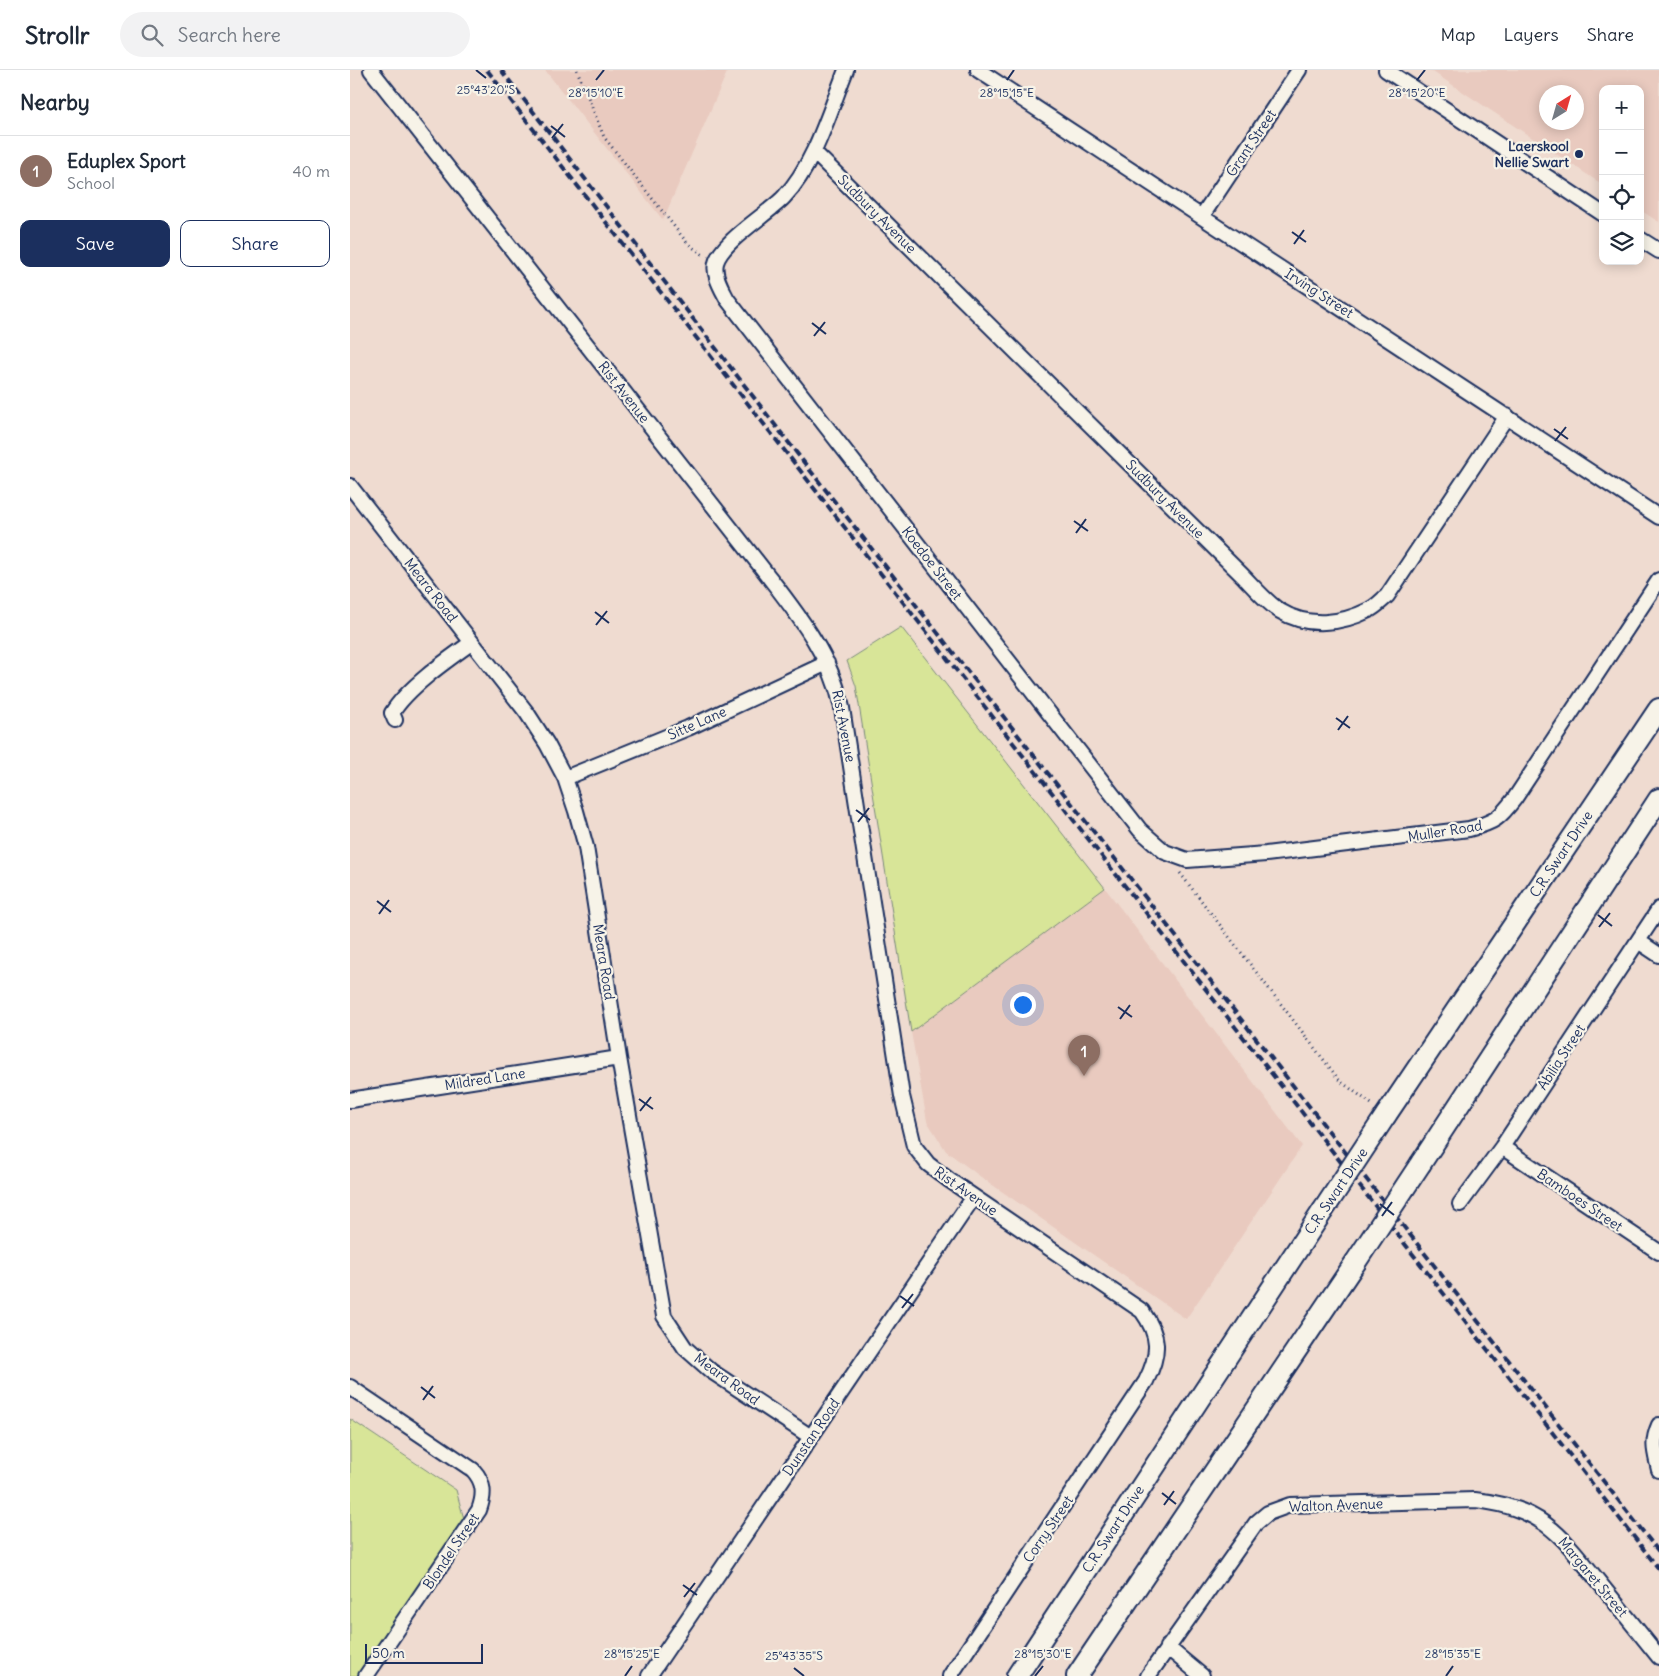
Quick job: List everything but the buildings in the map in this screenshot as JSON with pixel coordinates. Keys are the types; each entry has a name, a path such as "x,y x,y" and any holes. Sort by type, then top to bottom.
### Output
{"main road":[{"name":"C.R. Swart Drive","path":"1017,1676 1386,1115 1659,709"},
{"path":"1078,1676 1355,1263 1659,799"}],"street":[{"name":"Rist Avenue","path":"371,70 779,591 802,621 828,663 838,688 842,708 902,1096 914,1146 928,1164 973,1198 1142,1310 1151,1322 1156,1338 1154,1364 1146,1381"},
{"path":"716,264 730,242 785,196 814,152 846,70"},
{"name":"Irving Street","path":"978,70 1659,517"},
{"name":"Grant Street","path":"1202,216 1299,70"},
{"path":"1386,70 1599,211"},
{"name":"Sudbury Avenue","path":"814,152 1247,580 1278,610 1289,616 1306,622 1346,620 1371,610 1387,596 1507,416"},
{"path":"1644,242 1659,252"},
{"name":"Koedoe Street","path":"716,264 717,277 727,299 1140,830 1164,852"},
{"name":"Meara Road","path":"350,486 527,713 547,744 565,778 586,847 619,1058 664,1316 685,1348 711,1371 811,1437"},
{"name":"Muller Road","path":"1164,852 1187,860 1266,854 1469,829 1489,824 1502,814 1515,798 1659,580"},
{"path":"395,720 392,713 396,706 430,674 472,643"},
{"name":"Sitte Lane","path":"565,778 688,728 828,663"},
{"name":"Abilia Street","path":"1460,1204 1502,1147 1659,908"},
{"path":"1638,941 1659,955"},
{"name":"Mildred Lane","path":"350,1100 619,1058"},
{"name":"Bamboes Street","path":"1502,1147 1659,1252"},
{"name":"Dunstan Road","path":"649,1676 973,1198"},
{"name":"Corry Street","path":"950,1676 1146,1381"},
{"name":"Blondel Street","path":"350,1387 472,1470 478,1476 483,1489 483,1500 479,1510 366,1676"},
{"path":"1659,1425 1655,1435 1654,1446 1659,1470"},
{"name":"Walton Avenue","path":"1148,1676 1252,1528 1268,1513 1278,1508 1290,1505 1475,1500 1500,1503 1517,1508"},
{"name":"Margaret Street","path":"1517,1508 1544,1523 1565,1540 1659,1657"},
{"path":"1167,1647 1202,1676"}],"path":[{"path":"577,70 604,137 688,244 716,264"},
{"path":"1164,852 1340,1081 1386,1115"}],"shaded area":[{"path":"545,70 728,70 663,220"},
{"name":"Laerskool Nellie Swart","path":"1430,70 1659,70 1659,222 1644,213 1644,85 1599,85 1599,182"},
{"path":"1105,888 1302,1146 1186,1319 946,1151 927,1121 911,1032"}],"green space":[{"path":"901,627 1105,888 911,1032 856,686 847,661"},
{"path":"350,1419 456,1490 464,1519 359,1676 350,1676"}],"railway":[{"path":"487,70 1659,1569"},
{"path":"501,70 806,465 1659,1552"}],"place":[{"name":"Laerskool Nellie Swart","path":"1579,154"},
{"name":"Eduplex Sport","path":"1084,1076"}]}
